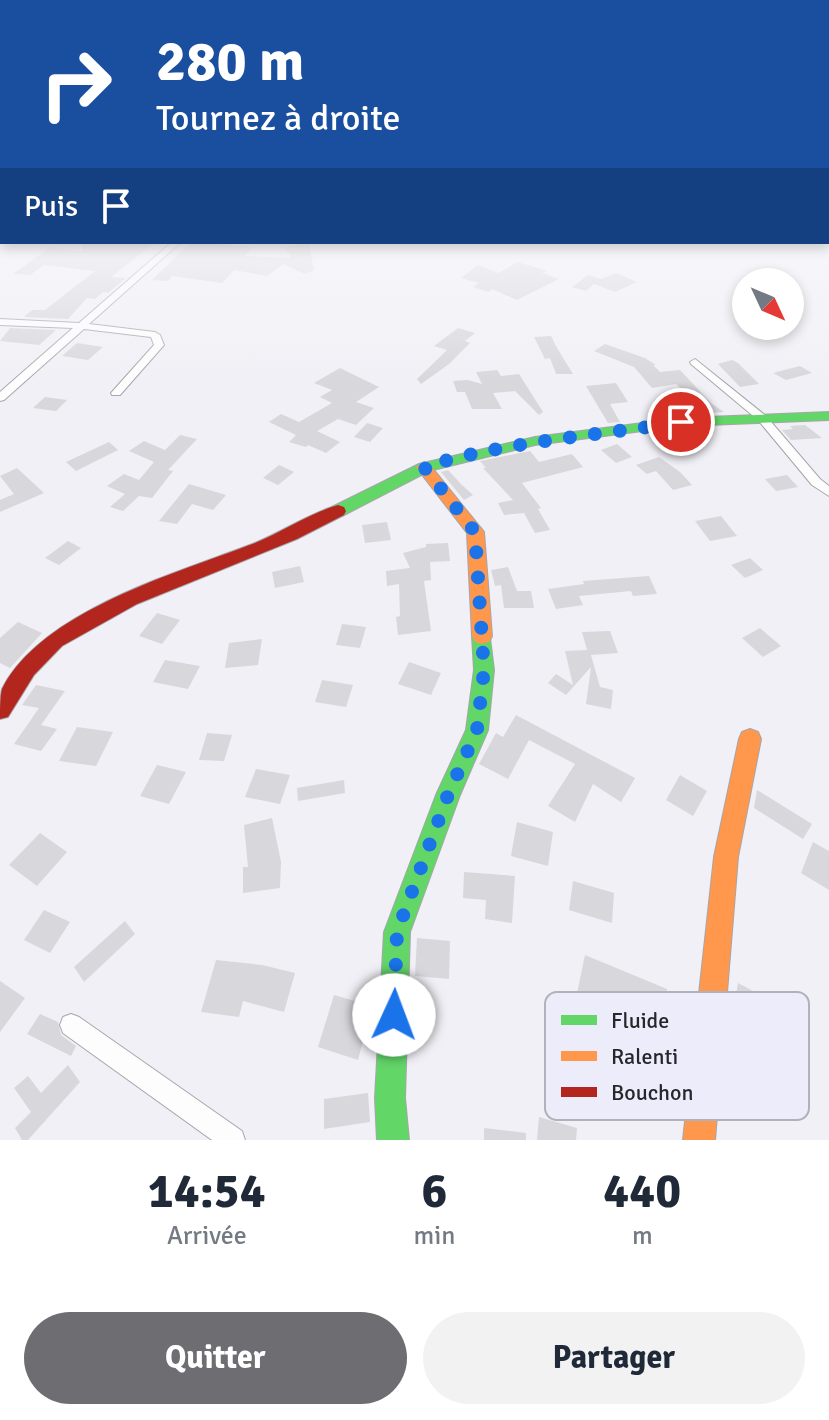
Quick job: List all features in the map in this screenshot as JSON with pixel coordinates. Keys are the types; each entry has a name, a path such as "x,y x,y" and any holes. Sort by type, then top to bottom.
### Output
{"street":[{"path":"0,398 138,276"},
{"path":"0,322 82,326 155,335 159,345 116,393"},
{"path":"695,362 762,418 816,482 829,492"},
{"path":"0,710 27,669 55,640 130,599 291,535 424,467 535,441 681,422 829,416"},
{"path":"393,1140 390,1098 397,932 448,795 477,730 484,670 475,532 424,467"},
{"path":"713,992 726,857 750,739"},
{"path":"71,1025 233,1140"},
{"path":"699,1140 701,1120"}],"building":[{"path":"88,276 126,278 108,293 103,292 95,299 87,298 68,319 24,317 32,310 45,310"},
{"path":"156,276 172,276 168,281 152,280"},
{"path":"173,276 228,276 222,283"},
{"path":"551,276 559,279 517,300 492,289 489,292 473,287 479,283 461,278"},
{"path":"586,276 601,279 623,276 637,282 615,292 594,284 586,291 572,287"},
{"path":"10,328 56,330 39,345 0,341"},
{"path":"458,328 475,333 465,341 470,343 449,364 421,384 417,379 447,350 434,346"},
{"path":"551,336 573,374 556,374 550,358 545,359 534,337"},
{"path":"77,343 103,347 88,360 62,356"},
{"path":"605,344 645,358 660,372 680,370 712,404 724,412 707,413 676,384 652,388 634,367 594,351"},
{"path":"732,360 759,384 740,387 718,364"},
{"path":"800,366 812,373 786,380 773,373"},
{"path":"340,368 379,387 356,402 374,408 356,425 338,419 317,431 340,442 326,453 308,445 289,442 296,435 269,422 281,414 299,422 332,403 320,397 332,390 314,383"},
{"path":"497,370 501,376 519,374 543,412 539,415 515,391 493,393 502,409 472,409 465,392 457,392 453,381 468,380 482,384 476,372"},
{"path":"616,383 628,402 610,404 620,422 608,423 586,386"},
{"path":"45,397 67,400 56,411 33,408"},
{"path":"367,423 383,428 370,442 354,437"},
{"path":"805,425 822,438 791,440 782,430 793,429 790,426"},
{"path":"180,435 197,439 168,470 173,471 152,498 139,496 123,511 110,507 125,494 107,486 124,474 139,480 154,462 129,451 144,441 165,450"},
{"path":"109,442 118,450 76,471 66,462"},
{"path":"617,444 632,457 616,463 601,450"},
{"path":"530,451 539,462 572,454 583,467 522,483 541,508 538,509 550,530 535,533 524,513 504,515 498,503 513,500 480,461"},
{"path":"659,457 692,485 673,490 656,471 647,474 636,465"},
{"path":"279,465 294,472 278,485 263,478"},
{"path":"17,468 44,493 0,512 0,500 14,494 0,476"},
{"path":"448,470 473,495 464,500 441,472"},
{"path":"787,475 798,487 776,491 765,479"},
{"path":"189,484 226,495 213,510 192,504 177,524 159,521"},
{"path":"721,516 737,536 710,541 695,521"},
{"path":"387,522 391,540 365,543 362,525"},
{"path":"68,541 81,548 59,565 45,558"},
{"path":"448,543 450,561 430,562 431,580 424,581 431,631 398,635 399,584 387,586 386,571 410,568 403,553 426,547 426,544"},
{"path":"750,558 763,570 745,578 731,565"},
{"path":"300,566 304,582 275,588 272,572"},
{"path":"508,567 517,591 531,591 534,608 504,608 501,585 495,586 491,570"},
{"path":"649,576 657,594 633,596 631,591 579,596 583,605 556,609 548,589 584,584 583,581"},
{"path":"157,613 180,620 162,644 139,636"},
{"path":"18,622 42,633 10,668 0,663 0,638"},
{"path":"342,624 366,627 360,648 336,645"},
{"path":"760,628 781,646 763,657 742,638"},
{"path":"610,631 618,653 591,655 600,687 613,690 611,709 586,704 591,667 566,695 548,683 556,674 573,685 565,651 587,650 582,632"},
{"path":"262,639 258,665 225,668 229,643"},
{"path":"165,660 200,666 188,689 153,682"},
{"path":"409,662 441,673 431,695 398,684"},
{"path":"322,680 353,685 346,707 315,702"},
{"path":"36,685 65,691 41,725 57,729 41,751 14,744 39,708 22,705"},
{"path":"516,715 635,778 621,802 593,784 575,822 548,806 575,764 529,740 508,779 479,764 496,733 503,737"},
{"path":"77,727 113,732 96,766 59,761"},
{"path":"207,733 232,735 224,761 199,760"},
{"path":"157,765 186,772 169,804 140,796"},
{"path":"256,769 290,775 280,804 245,797"},
{"path":"680,775 707,791 693,816 666,800"},
{"path":"344,780 345,793 298,801 297,788"},
{"path":"757,790 812,824 803,839 754,808"},
{"path":"272,818 281,862 280,888 243,893 243,867 248,867 244,825"},
{"path":"517,822 553,832 548,866 511,856"},
{"path":"40,833 67,852 37,886 9,865"},
{"path":"813,842 829,851 829,890 801,873"},
{"path":"464,872 515,876 512,923 485,919 486,900 463,898"},
{"path":"573,881 614,893 612,923 569,910"},
{"path":"44,910 70,922 50,953 24,940"},
{"path":"125,921 135,934 84,982 74,967"},
{"path":"417,938 450,941 449,979 415,976"},
{"path":"585,955 667,989 667,992 577,992"},
{"path":"216,960 262,965 295,973 284,1012 243,1001 239,1017 201,1012"},
{"path":"0,981 25,998 0,1032"},
{"path":"738,983 755,992 736,992"},
{"path":"334,995 372,1006 358,1060 318,1047"},
{"path":"40,1014 58,1022 61,1035 76,1046 71,1056 27,1034"},
{"path":"68,1065 80,1082 28,1140 22,1140 15,1128 31,1112 14,1088 28,1076 41,1093"},
{"path":"368,1093 370,1122 324,1129 324,1099"},
{"path":"539,1117 577,1128 576,1140 537,1140"},
{"path":"484,1128 526,1133 526,1140 484,1140"}],"traffic: fast":[{"path":"338,511 424,467 535,441 681,422 829,416"},
{"path":"393,1140 390,1098 397,932 448,795 477,730 484,670 482,636"}],"traffic: slow":[{"path":"424,467 475,532 482,636"},
{"path":"713,992 726,857 750,739"},
{"path":"699,1140 701,1120"}],"traffic: jam":[{"path":"0,710 27,669 55,640 130,599 291,535 338,511"}],"route":[{"path":"394,1015 397,932 448,795 477,730 484,670 475,532 424,467 535,441 681,422"}]}
